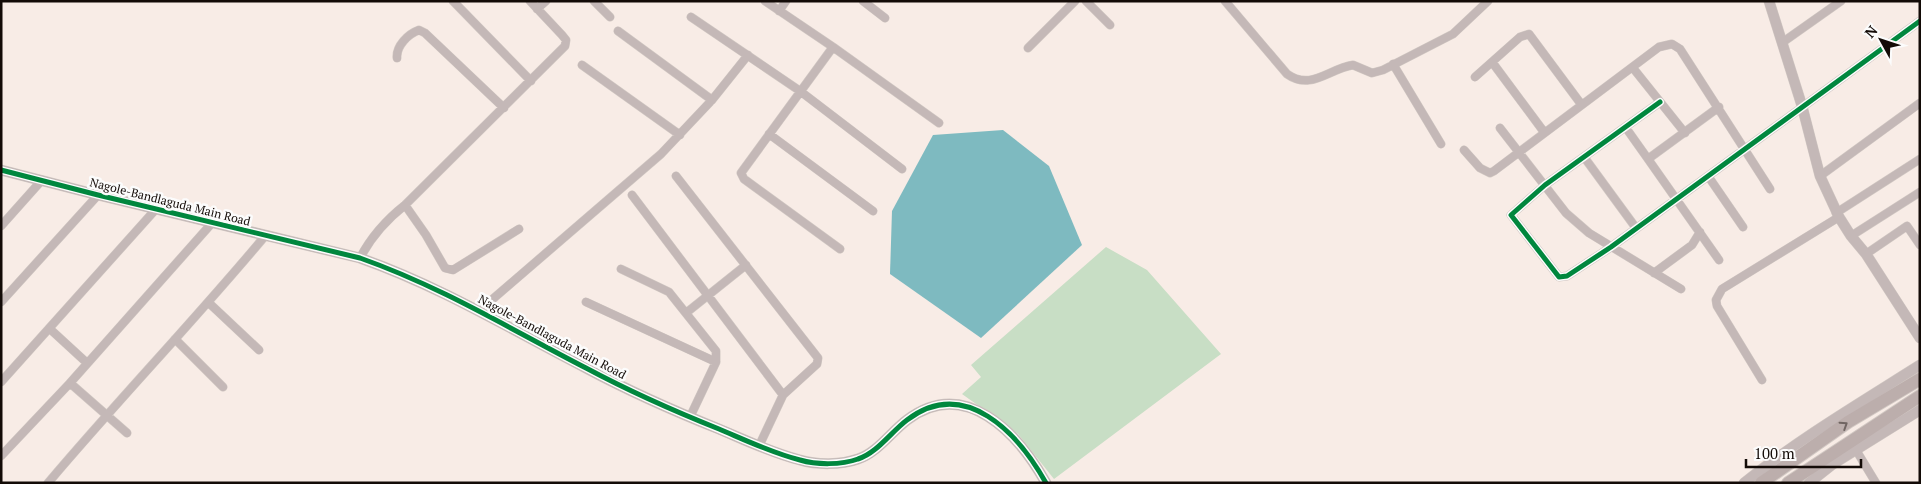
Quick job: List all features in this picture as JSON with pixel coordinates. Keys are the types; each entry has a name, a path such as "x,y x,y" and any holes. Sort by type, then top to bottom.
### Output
{"highway":[{"path":"1761,483 1848,422 1920,379"},
{"path":"1788,483 1920,396"}],"street":[{"path":"453,1 531,81"},
{"path":"360,258 368,242 386,221 405,206 565,46 566,40 530,1"},
{"path":"537,10 546,1"},
{"path":"594,1 610,17"},
{"path":"765,1 833,47 938,123"},
{"path":"779,11 786,1"},
{"path":"863,1 885,18"},
{"path":"1028,48 1075,1"},
{"path":"1086,1 1110,25"},
{"path":"1225,1 1279,65 1295,80 1307,81 1353,65 1372,73 1393,64 1453,34 1488,1"},
{"path":"1769,1 1802,106 1820,176 1838,215 1851,236 1866,254 1920,338"},
{"path":"1783,42 1841,1"},
{"path":"691,17 800,91 902,169"},
{"path":"1660,102 1544,185 1511,215 1559,277 1567,276 1611,247 1920,21"},
{"path":"397,58 398,47 413,32 419,30 425,33 504,108"},
{"path":"618,31 712,100"},
{"path":"1475,77 1520,37 1529,34 1582,104"},
{"path":"1464,150 1480,168 1490,173 1659,47 1672,44 1680,49 1770,189"},
{"path":"833,47 741,172 742,176 840,249"},
{"path":"480,310 680,135 712,100 748,55"},
{"path":"1492,62 1544,132"},
{"path":"1393,64 1441,144"},
{"path":"582,65 680,135"},
{"path":"1633,68 1685,132"},
{"path":"1820,176 1920,103"},
{"path":"1648,159 1719,108"},
{"path":"1500,128 1566,213 1588,233 1681,289"},
{"path":"1626,128 1719,260"},
{"path":"769,134 873,211"},
{"path":"1584,157 1636,228"},
{"path":"1762,380 1717,306 1718,293 1722,288 1838,215 1920,159"},
{"name":"Nagole-Bandlaguda Main Road","path":"1,170 360,258 399,272 480,310 587,369 690,417 759,446 801,461 844,463 860,459 874,450 901,424 924,408 944,404 960,405 986,413 996,421 1019,445 1046,483"},
{"path":"676,176 818,358 817,364 783,395 759,446"},
{"path":"1708,176 1743,227"},
{"path":"1,226 42,180"},
{"path":"1851,236 1920,192"},
{"path":"1,302 98,195"},
{"path":"632,195 783,395"},
{"path":"405,206 426,235 444,268 453,270 519,229"},
{"path":"1,382 156,209"},
{"path":"1,456 70,383 212,223"},
{"path":"1866,254 1907,226 1920,245"},
{"path":"1654,273 1692,245 1700,232"},
{"path":"48,483 106,414 209,303 266,236"},
{"path":"686,313 746,265"},
{"path":"621,269 663,289 686,313 716,351 716,362 690,417"},
{"path":"586,302 716,362"},
{"path":"209,303 258,350"},
{"path":"50,329 87,363"},
{"path":"174,339 223,387"},
{"path":"1744,483 1770,462 1920,365"},
{"path":"70,383 127,433"},
{"path":"1808,483 1920,410"},
{"path":"1856,450 1876,483"}],"green space":[{"path":"1106,247 1147,270 1221,354 1054,479 1018,434 962,394 981,377 971,365"}],"water":[{"path":"1003,130 1049,166 1082,245 981,338 890,274 892,211 933,135"}],"cycle path":[{"path":"1660,102 1545,185 1511,215 1559,277 1567,276 1611,247 1920,21"},
{"path":"1,170 360,258 448,295 602,376 652,400 759,446 807,462 837,463 858,459 878,447 907,420 928,408 949,404 969,407 988,416 1005,429 1021,446 1046,483"}]}
